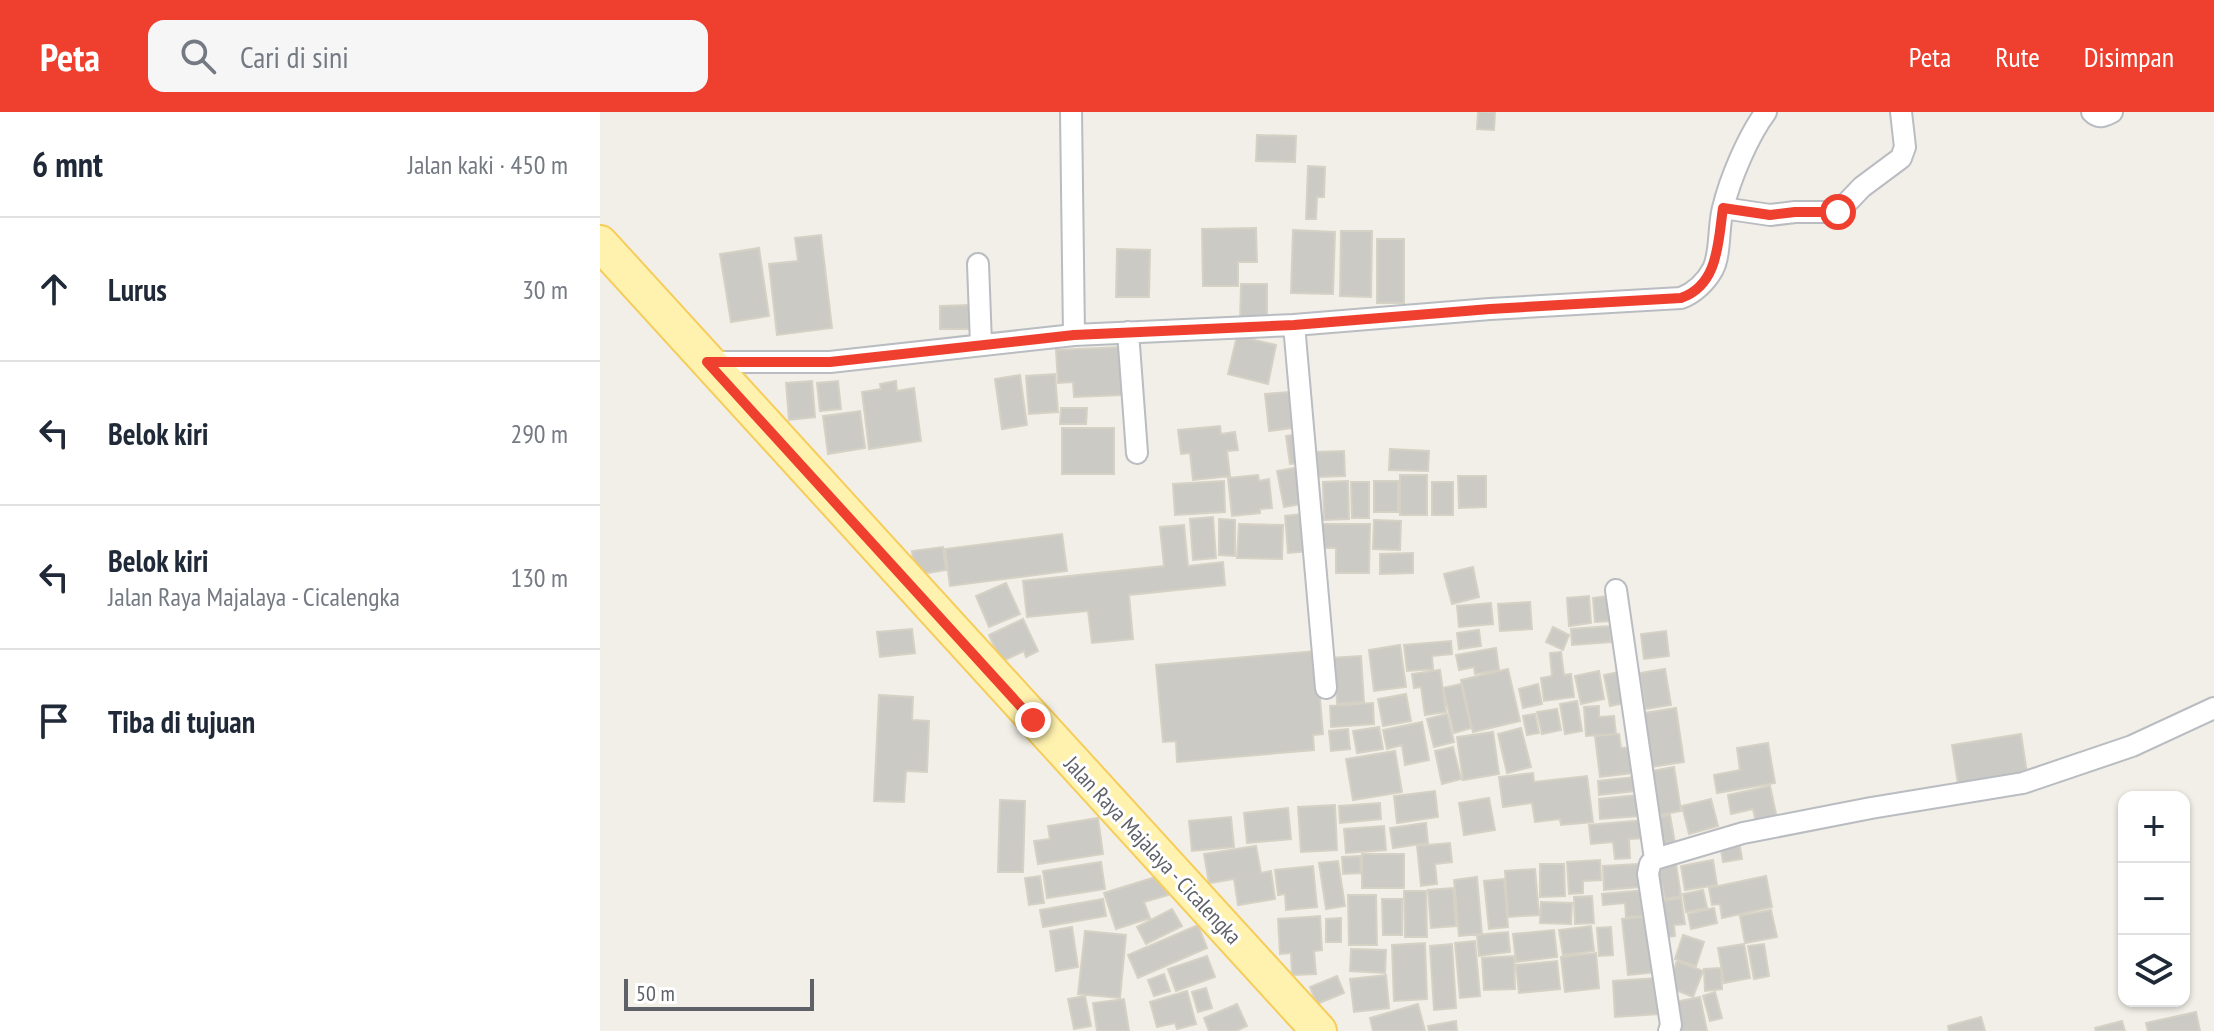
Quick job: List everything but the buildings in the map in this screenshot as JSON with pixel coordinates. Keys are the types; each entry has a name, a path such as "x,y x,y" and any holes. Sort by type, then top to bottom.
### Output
{"main road":[{"name":"Jalan Raya Majalaya - Cicalengka","path":"600,243 1319,1031"}],"street":[{"path":"1071,112 1074,335"},
{"path":"707,362 830,362 1074,335 1294,325 1681,298 1697,289 1712,270 1723,208 1745,146 1766,112"},
{"path":"1723,208 1770,215 1838,212 1859,190 1901,158 1905,147 1901,112"},
{"path":"2092,112 2102,117 2112,112"},
{"path":"978,264 981,344"},
{"path":"1294,325 1326,688"},
{"path":"1128,332 1137,453"},
{"path":"1616,590 1655,859"},
{"path":"1669,1031 1671,1025 1648,874 1650,864 1655,859 1743,833 2023,783 2141,742 2214,708"}],"route":[{"path":"1033,720 707,362 830,362 1074,335 1294,325 1681,298 1697,289 1715,264 1723,208 1770,215 1838,212"}]}
